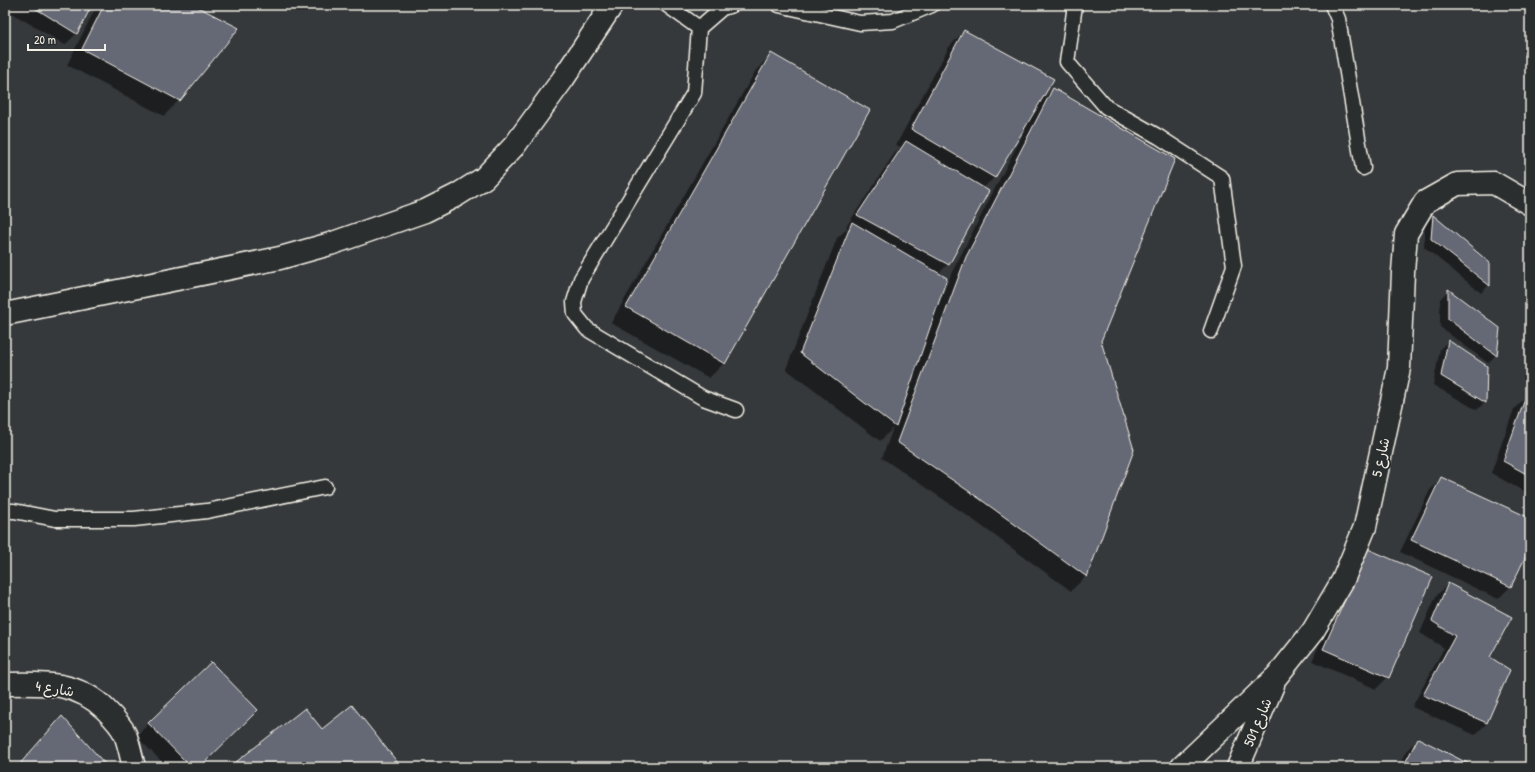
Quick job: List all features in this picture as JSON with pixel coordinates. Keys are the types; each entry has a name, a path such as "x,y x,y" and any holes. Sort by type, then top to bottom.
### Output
{"street":[{"path":"5,314 280,258 330,244 431,208 457,195 484,178 515,145 563,78 612,5"},
{"name":"شارع 5","path":"1182,767 1277,676 1313,631 1343,580 1365,527 1399,368 1406,234 1425,202 1457,184 1494,183 1530,204"},
{"name":"شارع 501","path":"1238,767 1277,676"},
{"name":"شارع 4","path":"5,684 44,683 82,692 97,701 113,717 124,734 134,767"}],"lane":[{"path":"667,5 699,28"},
{"path":"732,5 722,8 699,28 694,93 580,279 574,302 574,308 575,314 587,329 703,398 736,410"},
{"path":"779,5 860,23 893,21 932,5"},
{"path":"1076,5 1067,62 1106,107 1159,137 1222,178 1234,266 1211,331"},
{"path":"1332,5 1338,19 1363,168"},
{"path":"5,511 14,511 55,519 134,519 207,511 325,487"}],"building":[{"path":"30,5 92,5 77,34"},
{"path":"104,5 194,5 239,28 180,101 82,49"},
{"path":"964,30 1054,79 995,178 911,129"},
{"path":"771,53 870,110 725,364 626,307"},
{"path":"1053,88 1175,159 1101,341 1134,450 1087,577 980,499 897,442 966,257"},
{"path":"906,141 989,191 949,265 857,215"},
{"path":"1433,215 1490,263 1490,286 1431,239"},
{"path":"852,222 947,278 896,427 800,353"},
{"path":"1448,289 1500,328 1497,356 1448,319"},
{"path":"1448,340 1487,366 1486,403 1441,376"},
{"path":"1526,396 1530,398 1530,476 1503,461"},
{"path":"1441,477 1530,518 1530,547 1511,587 1411,540"},
{"path":"1368,549 1433,577 1389,678 1323,649"},
{"path":"1448,583 1512,617 1490,657 1510,670 1487,723 1423,695 1455,636 1432,621"},
{"path":"211,662 258,710 200,767 191,767 148,723"},
{"path":"352,705 398,763 392,767 231,766 305,708 322,729"},
{"path":"62,716 106,765 104,767 17,767"},
{"path":"1418,738 1475,767 1403,767"}]}
